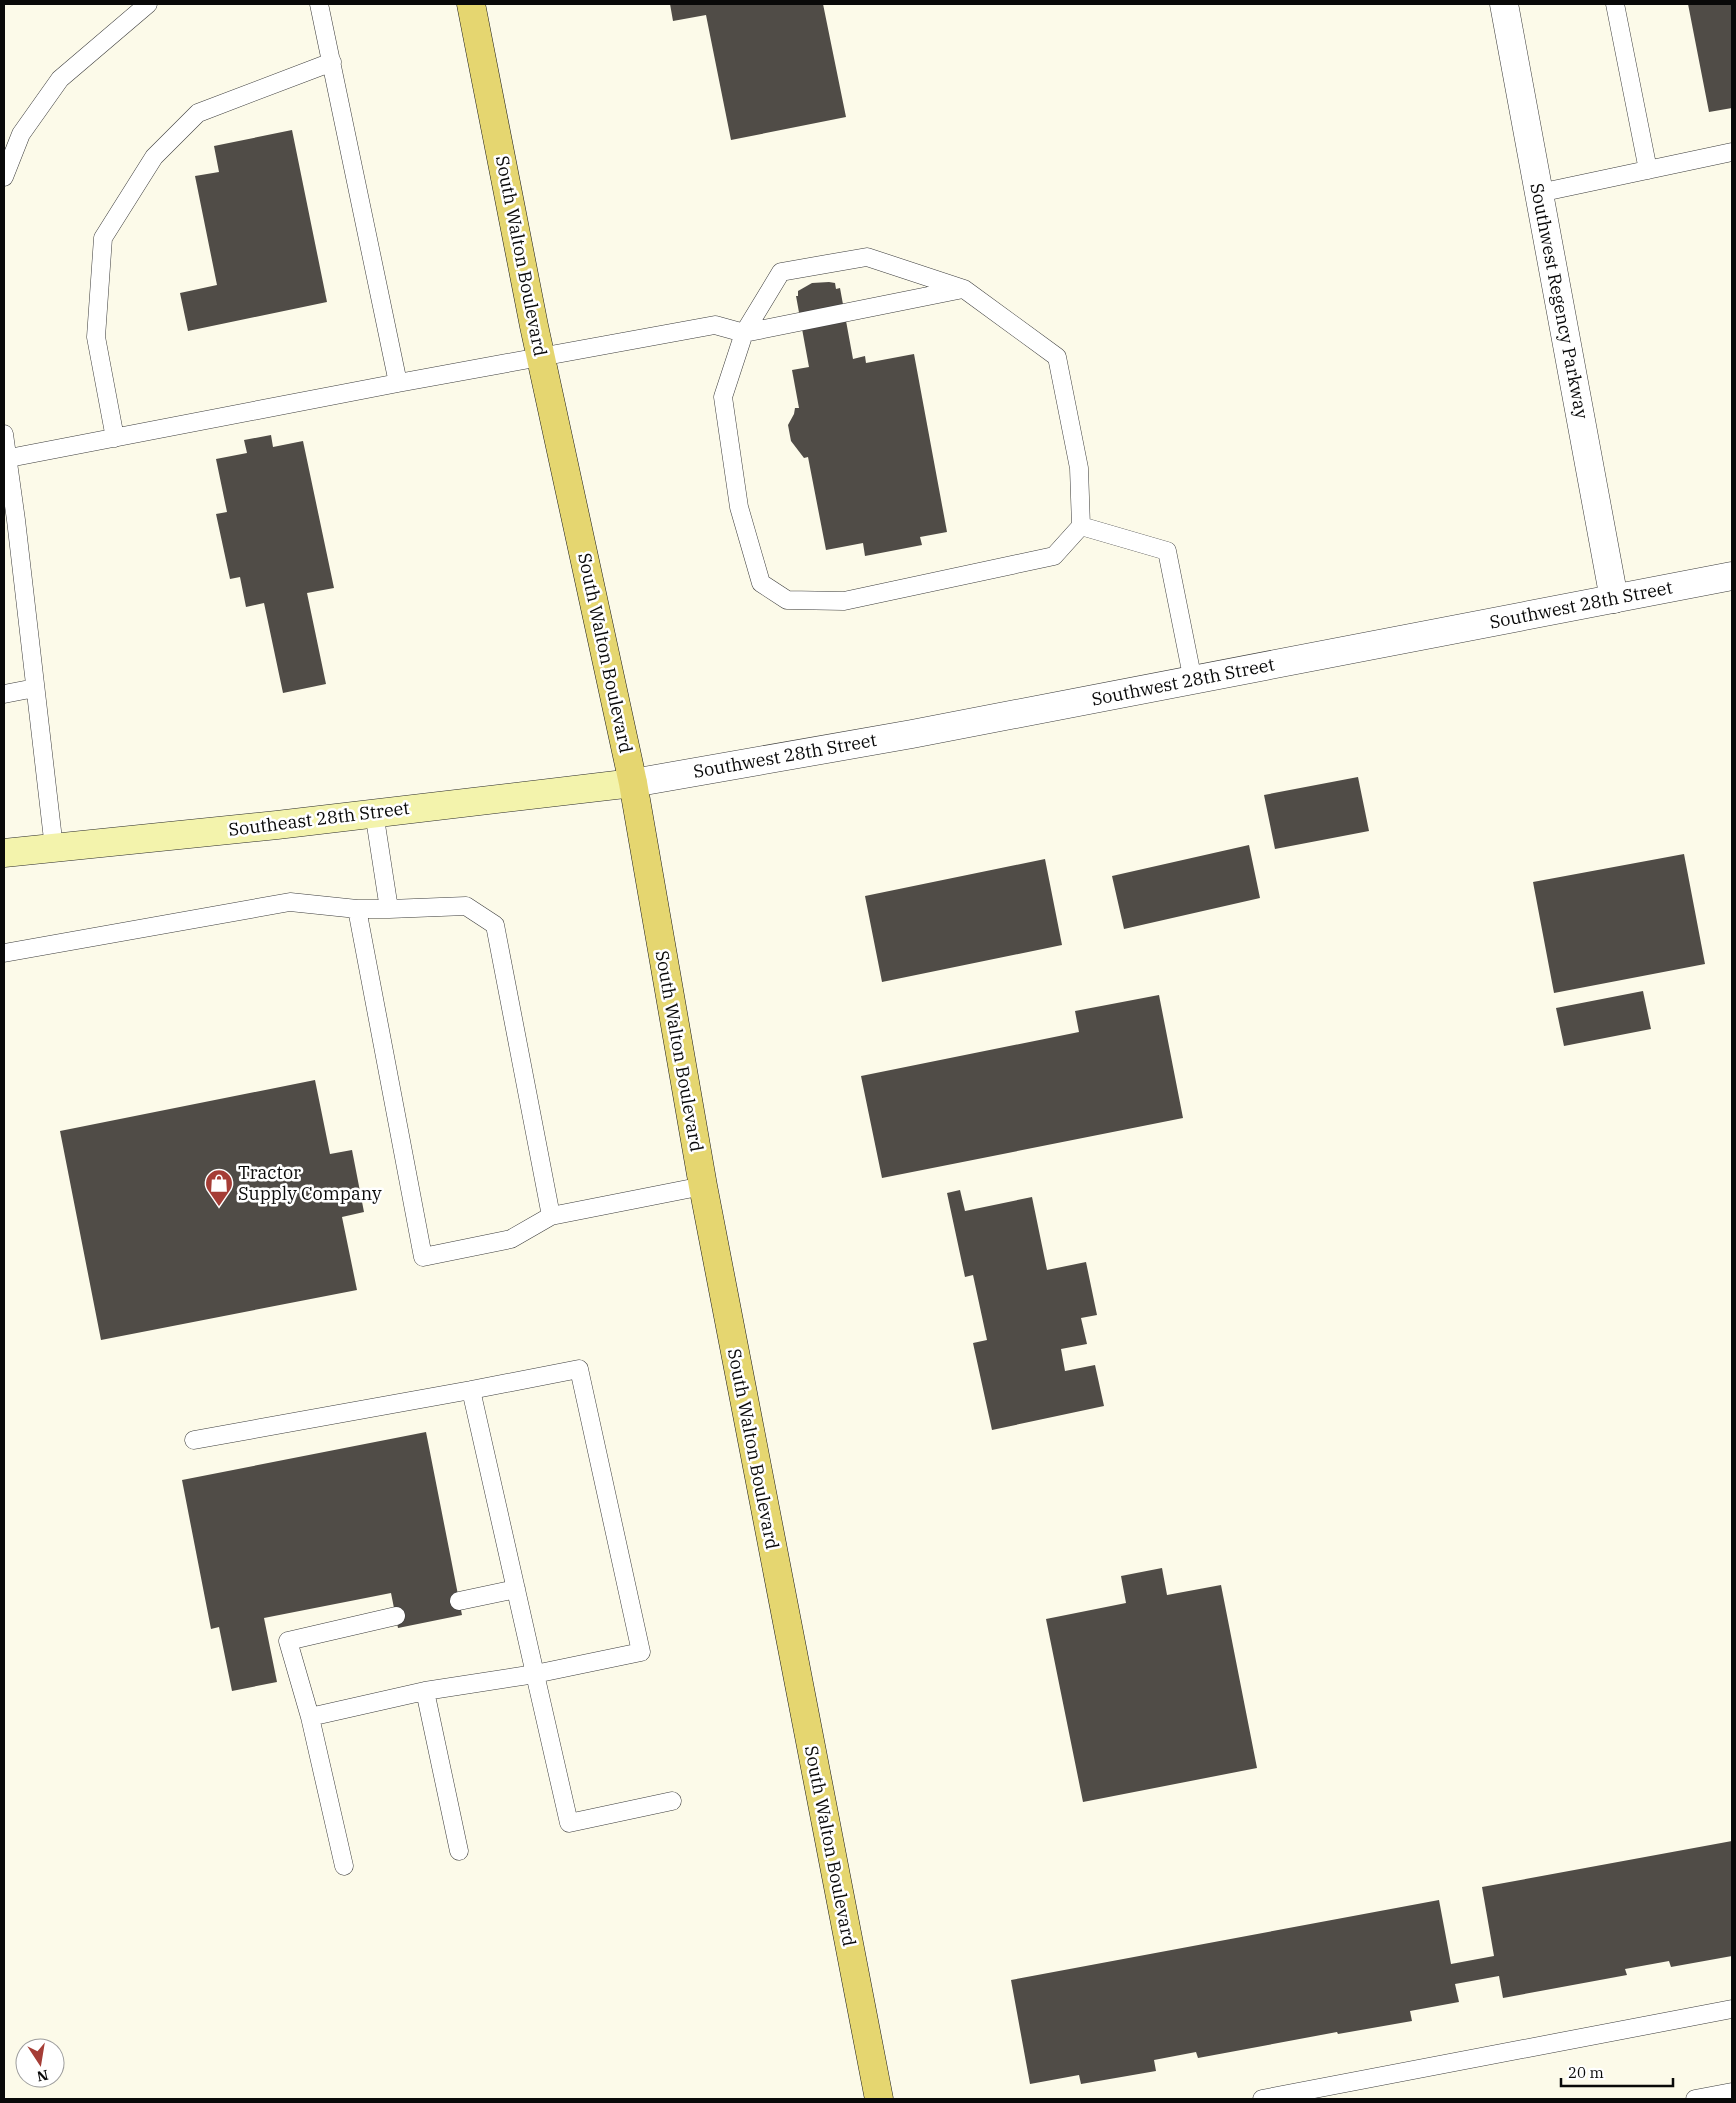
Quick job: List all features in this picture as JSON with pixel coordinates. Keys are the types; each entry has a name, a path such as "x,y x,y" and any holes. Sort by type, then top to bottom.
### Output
{"main road":[{"name":"South Walton Boulevard","path":"471,4 541,357 634,783 703,1186 879,2099"},
{"name":"Southeast 28th Street","path":"4,853 277,825 374,812 634,783"}],"street":[{"name":"Southwest Regency Parkway","path":"1504,4 1614,599"},
{"name":"Southwest 28th Street","path":"634,783 912,734 1732,576"}],"lane":[{"path":"4,177 20,134 60,79 148,4"},
{"path":"319,4 398,383"},
{"path":"1615,4 1648,170"},
{"path":"114,438 96,337 103,238 154,157 198,113 332,62"},
{"path":"1539,193 1732,152"},
{"path":"867,257 964,289 1057,357 1079,468 1081,526 1054,556 844,601 787,600 761,583 739,507 723,397 744,334 781,272 867,257"},
{"path":"5,459 398,383 715,325 744,334 964,289"},
{"path":"4,434 5,459 54,848"},
{"path":"1081,526 1166,551 1193,680"},
{"path":"4,694 35,688"},
{"path":"374,812 389,908"},
{"path":"4,953 290,902 357,909 466,906 495,925 551,1216"},
{"path":"357,909 423,1257 511,1239 551,1216 703,1186"},
{"path":"194,1440 579,1369 640,1652 535,1674 425,1691 310,1717"},
{"path":"471,1390 569,1823 672,1801"},
{"path":"459,1601 516,1589"},
{"path":"344,1866 310,1717 288,1641 396,1616"},
{"path":"425,1691 459,1851"},
{"path":"1262,2099 1732,2011"},
{"path":"1695,2099 1732,2092"}],"building":[{"path":"670,4 823,4 846,117 731,140 706,15 673,21"},
{"path":"1688,4 1732,4 1732,108 1709,112"},
{"path":"292,130 327,302 188,331 180,293 217,285 195,176 219,172 214,146"},
{"path":"812,283 835,283 836,289 840,288 853,359 865,356 866,363 914,354 947,532 920,537 922,545 865,556 863,543 826,550 808,457 804,458 791,441 788,425 795,408 799,408 792,370 809,367 796,296 798,296 798,291"},
{"path":"271,435 273,447 303,441 334,588 307,593 326,684 283,693 264,603 246,607 240,577 230,579 216,514 227,512 216,459 247,453 244,440"},
{"path":"1358,777 1369,831 1275,849 1264,795"},
{"path":"1249,845 1260,898 1124,929 1112,876"},
{"path":"1684,854 1705,964 1554,993 1533,882"},
{"path":"1045,859 1062,945 882,982 865,896"},
{"path":"1643,991 1651,1029 1564,1046 1556,1008"},
{"path":"1159,995 1183,1118 882,1178 861,1076 1079,1032 1075,1011"},
{"path":"315,1080 330,1154 352,1150 364,1212 342,1217 357,1290 101,1340 60,1131"},
{"path":"960,1190 965,1211 1032,1197 1047,1270 1086,1262 1097,1315 1081,1318 1087,1344 1061,1349 1065,1371 1095,1365 1104,1406 992,1430 973,1343 987,1340 973,1275 965,1277 947,1193"},
{"path":"426,1432 462,1615 398,1628 391,1593 264,1618 277,1682 232,1691 219,1627 211,1629 182,1480"},
{"path":"1162,1568 1167,1595 1221,1585 1257,1768 1083,1802 1046,1619 1126,1603 1121,1576"},
{"path":"1732,1841 1732,1956 1671,1967 1669,1961 1625,1969 1627,1975 1503,1998 1499,1976 1455,1984 1459,2002 1410,2011 1412,2021 1338,2034 1337,2032 1198,2058 1196,2052 1154,2060 1156,2071 1081,2084 1079,2075 1030,2084 1011,1980 1439,1900 1451,1964 1494,1956 1482,1887"}],"place":[{"name":"Tractor Supply Company","path":"219,1207"}]}
